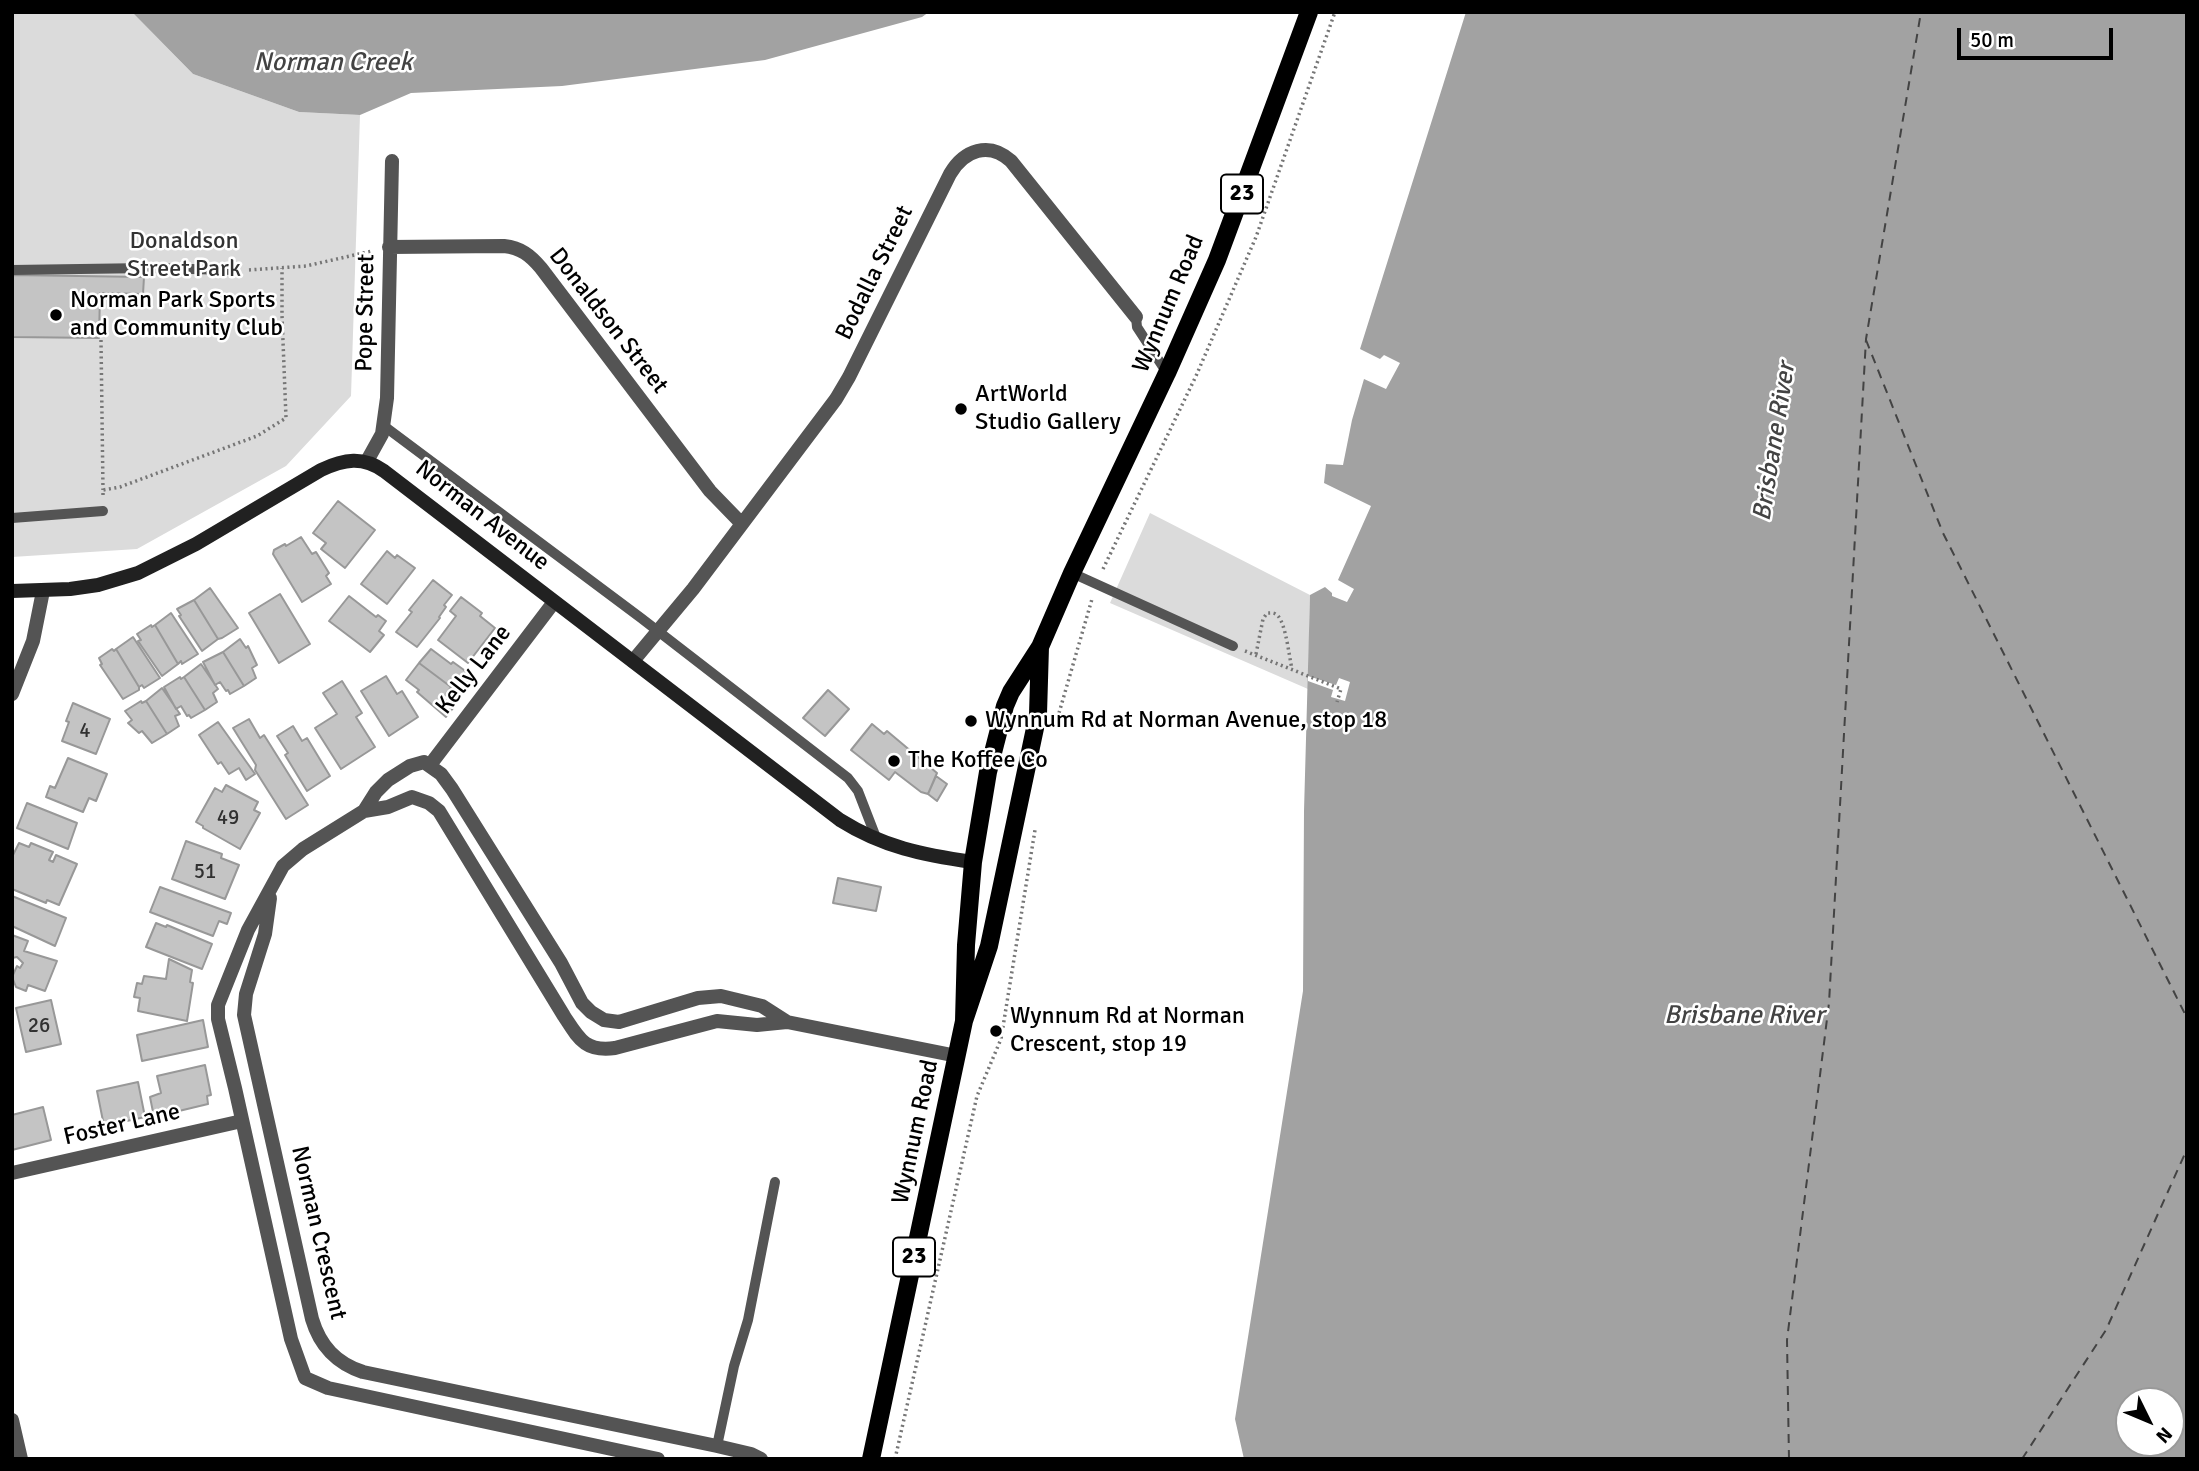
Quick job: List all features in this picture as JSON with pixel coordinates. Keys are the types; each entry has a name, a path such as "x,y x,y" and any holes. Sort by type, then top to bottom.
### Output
{"main road":[{"name":"Wynnum Road","path":"964,1021 966,945 973,862 983,797 999,724 1011,692 1040,647 1217,260 1309,12"},
{"name":"Wynnum Road","path":"872,1459 964,1021 986,959 1038,714 1040,647"},
{"name":"Norman Avenue","path":"973,862 1004,868"}],"street":[{"name":"Bodalla Street","path":"633,661 742,524 836,399 950,174 967,155 981,149 990,149 1011,160 1136,317"},
{"name":"Pope Street","path":"367,461 376,448 384,426 387,398 392,161"},
{"name":"Donaldson Street","path":"389,247 504,246 519,248 527,254 541,268 710,491 742,524"},
{"path":"12,591 43,591 97,585 138,573 196,544 321,470 341,461 367,461"},
{"name":"Norman Avenue","path":"367,461 384,471 840,820 877,841 913,852 973,862"},
{"path":"12,694 33,641 43,591"},
{"name":"Kelly Lane","path":"429,765 554,602"},
{"name":"Norman Crescent","path":"364,811 376,792 388,780 417,762 424,762 441,774 589,1010 604,1020 619,1022 698,998 721,996 762,1006 787,1021"},
{"name":"Norman Crescent","path":"658,1459 328,1388 306,1379 291,1339 217,1010 243,942 281,869 293,856 364,811 388,807 412,797 429,803 439,811 564,1016 589,1046 600,1049 615,1048 717,1021 757,1025 787,1021 957,1056"},
{"name":"Norman Crescent","path":"271,889 265,934 246,994 244,1015 312,1319 323,1345 340,1362 363,1372 717,1446 761,1459"},
{"name":"Foster Lane","path":"12,1174 242,1121"},
{"path":"12,1420 22,1459"}],"lane":[{"path":"12,270 233,270"},
{"name":"Bodalla Street","path":"1136,317 1137,327 1167,373"},
{"name":"Norman Avenue","path":"384,426 659,631 848,778 858,790 877,841"},
{"path":"12,518 103,511"},
{"path":"1072,573 1233,646"},
{"path":"717,1446 736,1357 748,1320 775,1182"}],"path":[{"path":"1057,717 1096,585 1196,376 1256,237 1335,12"},
{"path":"233,270 306,266 389,247"},
{"path":"103,490 257,436 286,418 282,268"},
{"path":"101,340 103,511"},
{"path":"1256,655 1264,619 1267,613 1273,613 1278,615 1283,625 1292,669"},
{"path":"1233,646 1341,689 1337,702"},
{"path":"895,1459 977,1096 1001,1039 1036,826"}],"green space":[{"name":"Donaldson Street Park","path":"12,12 132,12 193,74 299,112 360,115 351,396 286,466 137,549 12,557"},
{"path":"1150,513 1310,595 1308,689 1110,603"}],"water":[{"name":"Norman Creek","path":"132,12 929,12 922,17 765,60 562,86 411,93 360,115 299,112 193,74"},
{"name":"Brisbane River","path":"1466,12 2187,12 2187,1459 1244,1459 1235,1419 1303,991 1304,811 1310,595 1325,587 1332,596 1347,602 1354,589 1338,580 1371,506 1324,483 1326,464 1343,465 1364,379 1386,389 1400,363 1384,355 1380,359 1360,349"}],"pier":[{"path":"1308,676 1336,685 1339,678 1350,682 1345,701 1331,697 1333,690 1308,681"}],"building":[{"name":"Norman Park Sports and Community Club","path":"12,275 144,277 143,294 100,293 99,338 12,337"},
{"path":"338,501 375,530 345,568 321,549 326,543 313,533"},
{"path":"301,537 312,554 316,552 329,573 326,576 331,584 302,602 273,554 274,550"},
{"path":"387,551 415,568 387,604 361,584"},
{"path":"433,580 452,595 444,605 446,607 440,618 417,647 396,632 412,612 409,610"},
{"path":"210,588 238,628 218,639 194,600"},
{"path":"280,594 310,644 279,663 249,613"},
{"path":"349,596 376,617 378,615 386,621 379,631 384,635 370,652 329,621"},
{"path":"461,597 482,613 480,616 495,628 468,663 438,640 456,616 450,611"},
{"path":"194,600 218,639 202,651 177,609"},
{"path":"171,613 198,654 182,664 181,661 178,664 155,625"},
{"path":"155,625 178,664 162,676 138,641 141,640 137,634"},
{"path":"133,637 160,678 144,688 142,685 139,687 116,649"},
{"path":"240,639 246,648 248,646 257,665 252,668 256,678 244,686 223,652"},
{"path":"116,649 139,687 139,690 123,699 100,665 102,664 99,658"},
{"path":"431,649 475,678 467,688 457,680 451,687 419,663"},
{"path":"223,652 244,686 230,694 220,682 215,685 203,662"},
{"path":"419,663 451,687 443,698 454,707 446,717 406,680"},
{"path":"201,664 218,689 213,693 217,702 205,710 184,677"},
{"path":"386,676 397,694 402,691 418,717 389,736 361,691"},
{"path":"184,677 205,710 191,718 181,706 176,709 164,687"},
{"path":"342,681 362,713 356,717 375,747 341,769 315,728 337,714 323,693"},
{"path":"162,688 180,714 175,716 179,726 167,734 146,701"},
{"path":"828,690 849,709 825,736 803,718"},
{"path":"141,701 146,701 167,734 152,743 142,731 139,733 128,723 132,720 125,711"},
{"path":"73,703 110,719 96,754 62,741"},
{"path":"249,719 260,738 264,735 308,805 286,819 255,770 256,765 233,728"},
{"path":"218,722 255,774 246,780 239,768 229,774 221,762 218,764 199,735"},
{"name":"The Koffee Co","path":"872,724 884,734 887,731 937,773 928,794 921,792 895,772 889,780 851,750"},
{"path":"293,726 302,741 307,738 330,776 307,791 277,736"},
{"path":"68,758 107,774 96,801 89,798 83,812 46,797 50,786 55,788"},
{"path":"936,776 947,784 937,801 928,794"},
{"path":"226,785 258,802 254,810 260,813 240,849 196,822 215,788 222,792"},
{"path":"27,803 77,823 68,849 17,828"},
{"path":"186,841 222,854 221,858 239,865 225,899 172,879"},
{"path":"19,843 29,847 31,843 53,852 49,860 53,862 56,855 77,864 59,905 47,900 46,903 12,889 12,857"},
{"path":"838,878 881,887 876,911 833,903"},
{"path":"160,887 231,913 227,924 219,921 213,936 150,912"},
{"path":"12,896 66,918 55,946 12,926"},
{"path":"156,923 212,944 202,969 146,947"},
{"path":"12,935 28,941 24,951 57,961 45,991 28,985 26,991 16,987 12,977 17,966 20,968 23,963 17,957 12,958"},
{"path":"169,959 192,970 190,982 193,983 187,1021 138,1011 140,998 134,997 137,983 142,984 144,976 166,979"},
{"path":"51,1000 61,1044 26,1052 16,1008"},
{"path":"203,1020 208,1047 142,1061 137,1035"},
{"path":"205,1065 211,1095 207,1096 208,1104 154,1117 150,1097 161,1093 157,1076"},
{"path":"138,1082 145,1117 104,1126 97,1091"},
{"path":"43,1107 51,1140 12,1150 12,1115"}],"ferry route":[{"path":"1789,1459 1787,1340 1829,1003 1866,339 1921,12"},
{"path":"1866,340 1943,533 2187,1018"},
{"path":"2022,1459 2106,1330 2187,1149"}],"place":[{"name":"Norman Park Sports and Community Club","path":"56,315"},
{"name":"ArtWorld Studio Gallery","path":"961,409"},
{"name":"Wynnum Rd at Norman Avenue, stop 18","path":"971,721"},
{"name":"The Koffee Co","path":"894,761"},
{"name":"Wynnum Rd at Norman Crescent, stop 19","path":"996,1031"}]}
